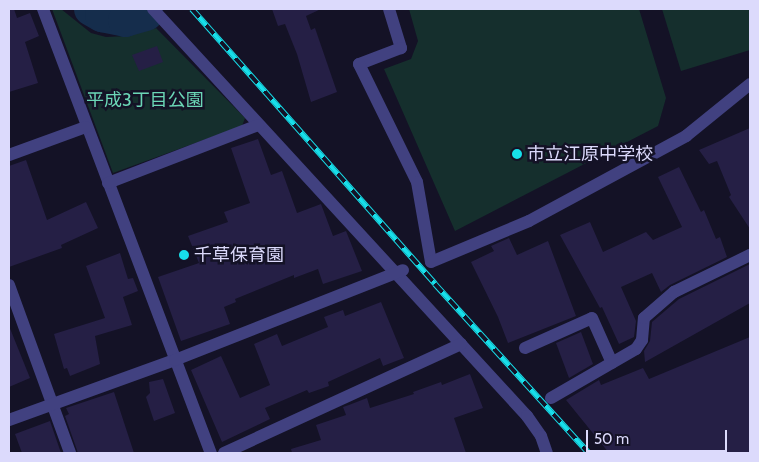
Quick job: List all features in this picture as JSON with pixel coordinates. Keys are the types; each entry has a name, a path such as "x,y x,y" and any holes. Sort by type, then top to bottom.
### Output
{"street":[{"path":"43,9 210,453"},
{"path":"153,9 258,125 400,271 461,344 527,416 541,436 547,453"},
{"path":"390,9 402,48 359,64 417,182 431,262 529,221 686,136 750,84"},
{"path":"108,183 258,125"},
{"path":"9,155 86,127"},
{"path":"551,398 636,349 642,340 644,318 674,292 750,256"},
{"path":"9,420 175,360 400,271"},
{"path":"9,285 50,404 70,453"},
{"path":"525,348 592,318 612,363"},
{"path":"224,453 461,344"}],"green space":[{"name":"平成3丁目公園","path":"52,9 61,9 91,33 106,37 128,36 156,28 245,118 242,126 113,173"},
{"name":"市立江原中学校","path":"409,9 639,9 666,98 658,126 455,231 384,69 411,59 418,41"},
{"path":"662,9 750,9 750,50 681,71"}],"building":[{"path":"9,9 14,9 17,18 30,13 39,36 25,42 38,83 9,92"},
{"path":"272,9 321,9 306,16 311,30 315,28 337,92 311,102 297,54 285,24 278,26"},
{"path":"157,46 163,62 139,71 132,55"},
{"path":"750,128 750,229 729,197 731,195 717,161 709,164 699,150"},
{"path":"258,139 271,175 282,171 297,213 321,204 333,236 346,231 362,271 323,284 318,269 294,278 294,275 235,299 236,302 224,307 230,324 181,341 158,277 199,263 188,236 228,222 224,212 250,203 231,148"},
{"path":"26,160 47,220 86,202 98,228 61,245 62,248 9,267 9,166"},
{"path":"679,167 701,212 704,210 716,239 720,237 727,257 670,285 661,292 652,273 621,287 636,321 634,337 619,344 602,307 600,308 560,235 590,222 603,252 646,232 653,240 682,227 658,177"},
{"path":"509,238 517,255 548,241 576,316 508,343 498,317 471,262 494,251 491,246"},
{"path":"120,253 128,279 133,278 138,291 123,297 132,325 95,336 100,364 70,376 67,368 64,369 54,334 105,318 86,266"},
{"path":"750,264 750,303 645,362 644,351 650,341 652,322 679,299"},
{"path":"381,302 404,358 383,366 380,358 328,382 329,386 309,393 307,390 265,408 270,419 222,442 191,370 221,356 240,398 270,385 254,344 277,334 282,346 328,327 324,317 343,310 345,316"},
{"path":"9,326 30,378 9,387"},
{"path":"581,332 593,364 569,378 556,343"},
{"path":"750,337 750,453 609,453 566,400 599,380 601,385 643,368 649,379"},
{"path":"470,374 483,408 454,418 466,453 292,453 291,449 321,440 316,425 346,415 343,407 367,398 370,408 414,394 413,392 441,382 442,385"},
{"path":"163,379 175,413 154,421 146,397 150,393 149,382"},
{"path":"114,392 134,453 78,453 65,416 69,414 66,408"},
{"path":"50,421 61,453 22,453 15,434"}],"waterway":[{"path":"91,9 102,15 125,20 146,14"}],"railway":[{"path":"192,9 435,284 589,453"}],"place":[{"name":"市立江原中学校","path":"517,154"},
{"name":"千草保育園","path":"184,255"}]}
